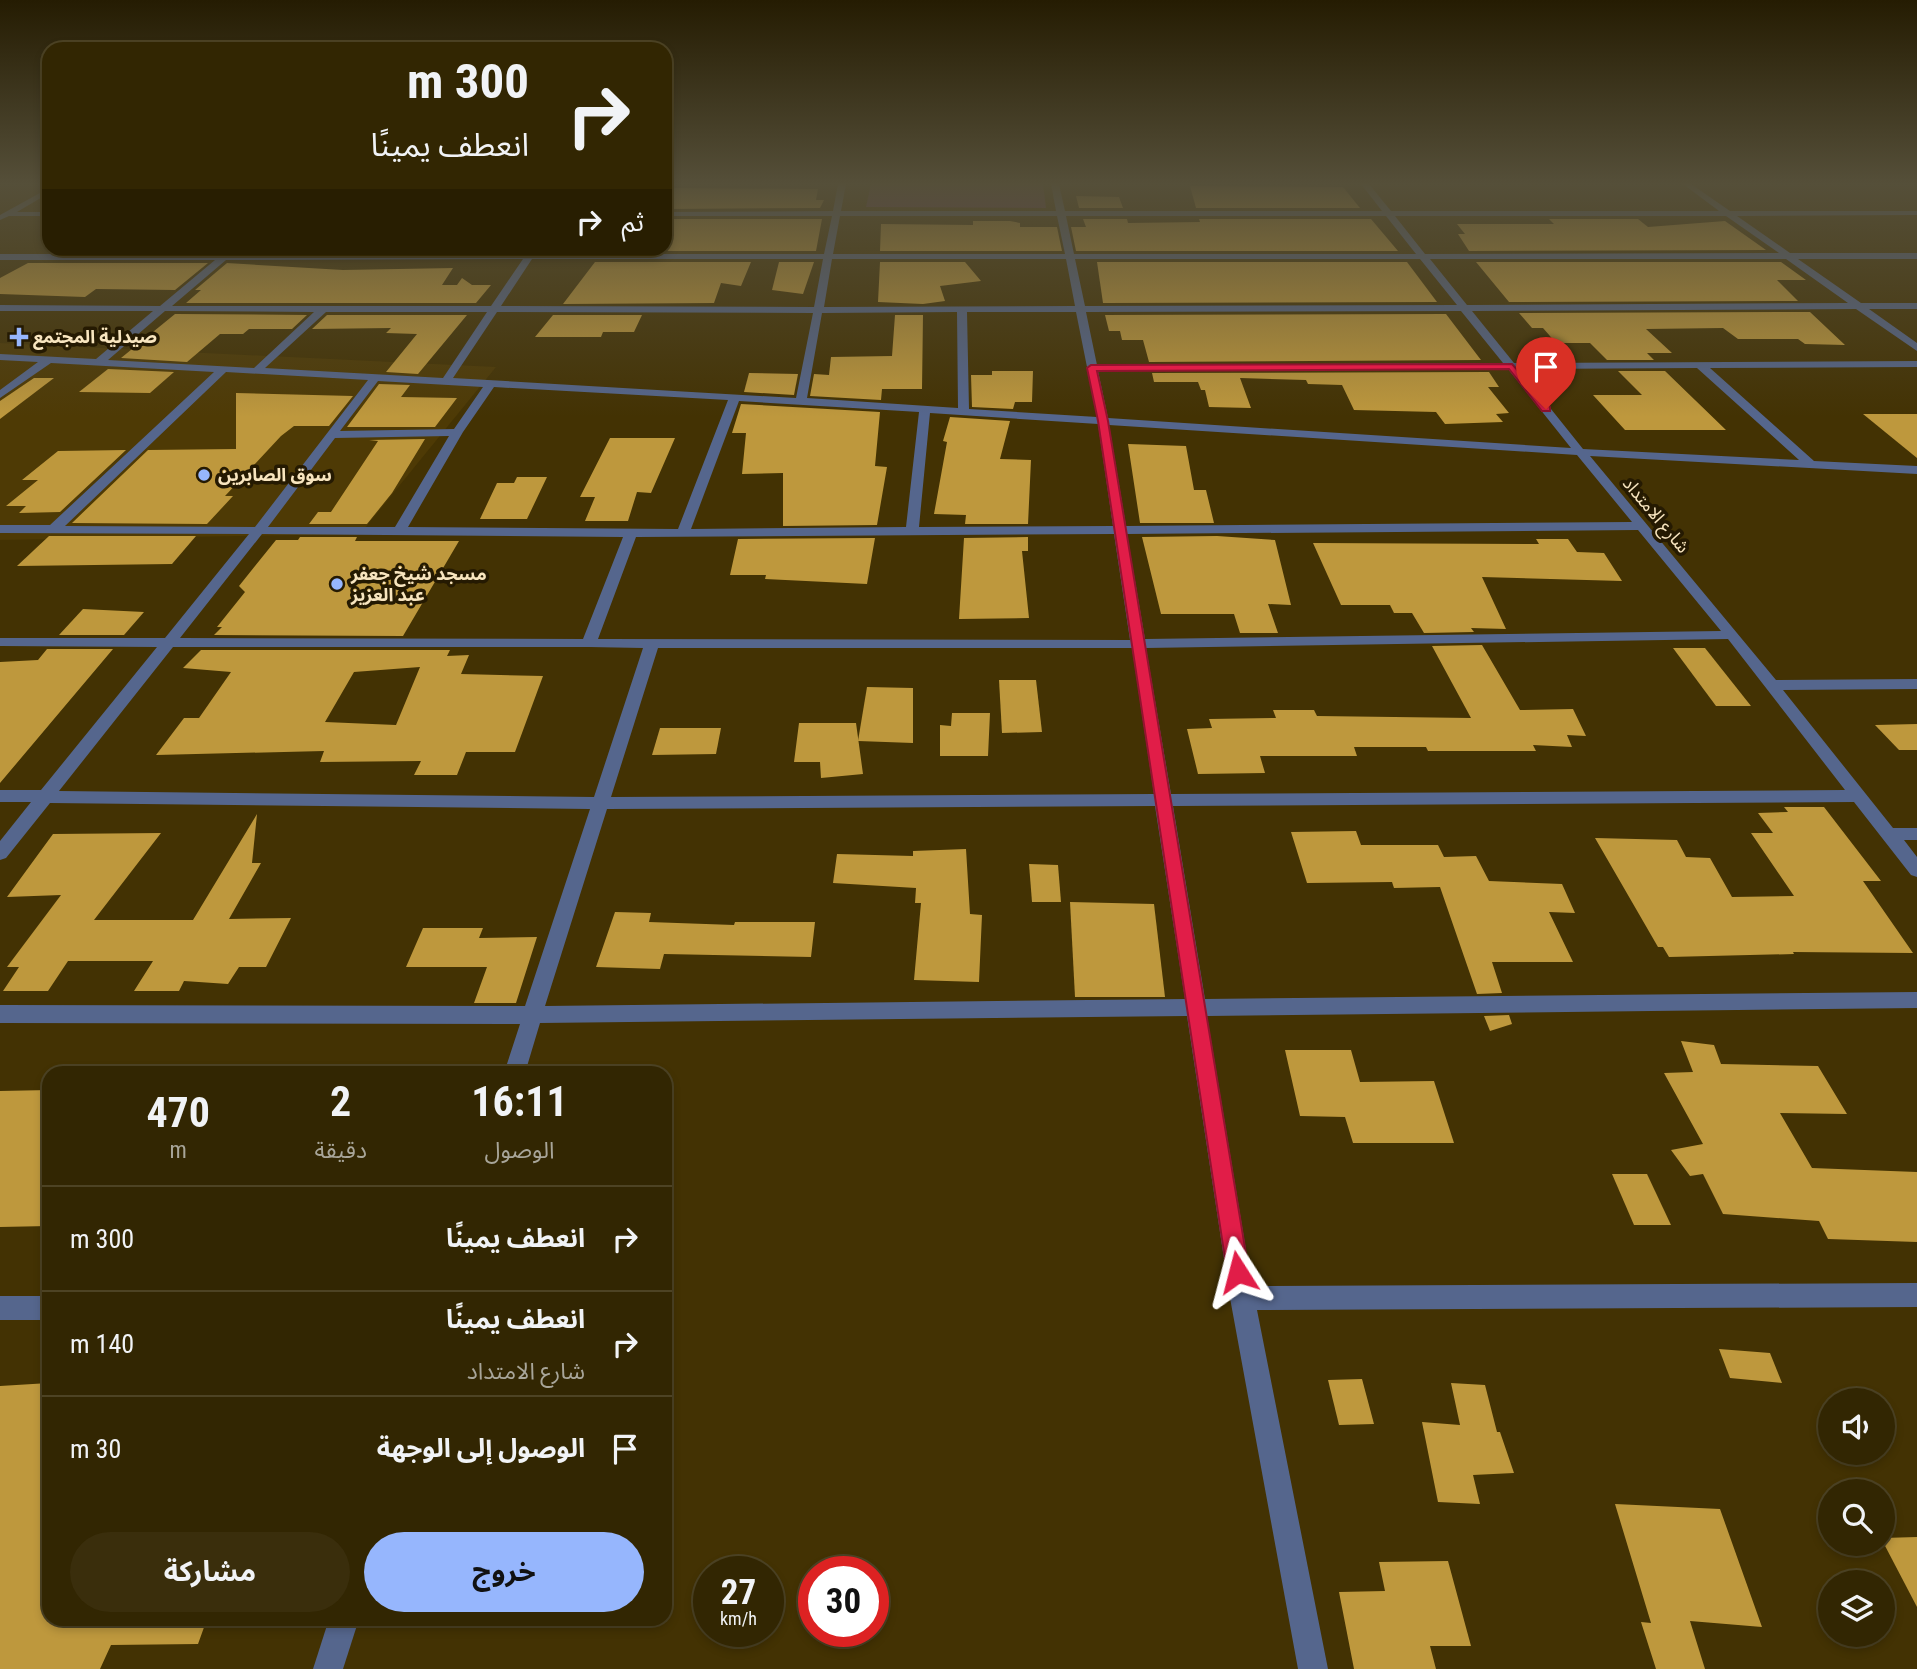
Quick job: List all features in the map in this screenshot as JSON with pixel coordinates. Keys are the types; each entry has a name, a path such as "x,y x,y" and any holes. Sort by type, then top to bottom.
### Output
{"street":[{"path":"99,362 217,262"},
{"path":"444,383 526,262"},
{"path":"802,401 826,262"},
{"path":"1070,262 1103,421 1242,1298 1313,1669"},
{"name":"شارع الامتداد","path":"1429,262 1580,452 1732,635 1917,870"},
{"path":"1794,262 1917,348"},
{"path":"0,308 819,310 1917,306"},
{"path":"254,372 324,308"},
{"path":"962,309 964,413"},
{"path":"0,357 735,397 1580,452 1917,470"},
{"path":"0,395 48,360"},
{"path":"1091,368 1917,364"},
{"path":"1700,366 1810,464"},
{"path":"54,529 222,370"},
{"path":"0,853 259,530 374,379"},
{"path":"399,531 457,432 490,385"},
{"path":"683,533 735,397"},
{"path":"912,532 925,411"},
{"path":"332,435 457,432"},
{"path":"0,529 683,533 1642,526"},
{"path":"589,643 631,532"},
{"path":"0,642 1138,645 1732,635"},
{"path":"516,1066 652,644"},
{"path":"1772,685 1917,684"},
{"path":"0,796 600,803 1857,796"},
{"path":"1888,834 1917,834"},
{"path":"0,1014 532,1015 1917,1000"},
{"path":"1242,1298 1917,1295"},
{"path":"0,1308 42,1308"},
{"path":"328,1669 342,1626"}],"shaded area":[{"name":"سوق الصابرين","path":"0,343 496,367 360,534 0,540"}],"building":[{"path":"595,262 751,262 741,286 721,283 714,303 563,304"},
{"path":"779,262 814,262 803,294 772,290"},
{"path":"880,262 965,262 981,281 940,286 945,301 923,304 878,302"},
{"path":"1097,262 1407,262 1437,302 1103,303"},
{"path":"1476,262 1781,262 1806,280 1777,280 1798,301 1509,302"},
{"path":"28,263 208,263 175,290 96,289 85,297 0,294 0,278"},
{"path":"227,263 343,270 453,268 442,285 457,285 462,278 472,285 491,285 476,303 186,303 201,290 195,290"},
{"path":"1810,312 1845,345 1805,344 1798,339 1738,339 1723,328 1646,329 1672,353 1647,353 1654,360 1607,360 1590,343 1556,343 1543,328 1532,328 1519,313"},
{"path":"175,314 307,315 292,329 249,329 243,334 220,334 187,362 121,358"},
{"path":"1446,314 1481,360 1149,362 1143,340 1122,340 1120,331 1109,331 1105,315"},
{"path":"327,315 467,315 418,374 386,372 417,334 386,333 391,328 312,329"},
{"path":"553,315 642,315 634,332 603,332 601,337 535,337"},
{"path":"895,315 923,315 922,389 882,389 881,400 810,396 814,374 829,375 831,357 892,356"},
{"path":"108,369 174,372 150,393 79,392"},
{"path":"992,371 1033,371 1032,402 1015,402 1013,409 972,407 971,375 992,375"},
{"path":"1618,371 1665,371 1726,430 1625,430 1593,395 1642,395"},
{"path":"1489,372 1499,387 1488,387 1509,413 1496,414 1503,422 1445,424 1436,412 1354,410 1342,385 1308,384 1306,380 1240,378 1251,408 1209,407 1205,390 1201,390 1198,382 1154,382 1152,373"},
{"path":"749,373 798,374 794,395 744,392"},
{"path":"34,378 54,378 0,419 0,401"},
{"path":"379,384 410,385 401,397 457,398 435,427 347,427"},
{"path":"236,393 353,396 329,426 294,426 281,436 225,496 233,496 207,524 72,523 148,450 236,449"},
{"path":"741,404 880,412 875,466 887,467 877,525 783,526 783,473 742,474 746,433 732,433"},
{"path":"1863,414 1917,414 1917,458"},
{"path":"950,417 1010,421 1000,459 1031,460 1028,524 965,524 966,515 934,514 947,442 943,441"},
{"path":"610,438 675,438 651,493 637,492 628,521 585,521 595,497 580,497"},
{"path":"425,439 392,493 367,524 309,524 318,512 331,512 378,441 369,440"},
{"path":"1128,444 1186,446 1194,490 1206,490 1214,523 1140,523"},
{"path":"126,450 60,512 19,513 26,506 6,506 38,480 22,480 58,451"},
{"path":"517,477 547,477 527,519 480,519 497,483 514,483"},
{"path":"49,536 196,536 172,564 17,566"},
{"path":"1217,536 1275,540 1291,605 1268,604 1278,633 1240,633 1234,614 1161,614 1142,537"},
{"name":"مسجد شيخ جعفر عبد العزيز","path":"300,537 357,537 355,541 459,541 403,636 214,635 222,627 217,627 245,592 239,586 276,540 298,540"},
{"path":"1028,537 1028,551 1022,551 1029,618 959,619 964,538"},
{"path":"875,538 867,584 765,579 766,575 730,575 738,539"},
{"path":"1536,539 1568,539 1577,552 1604,553 1622,581 1482,577 1506,629 1471,628 1474,632 1424,633 1412,613 1394,613 1390,605 1341,605 1313,543 1539,544"},
{"path":"83,609 144,612 124,635 59,635"},
{"path":"1482,645 1520,710 1573,709 1586,736 1567,735 1572,747 1533,745 1536,751 1428,751 1426,747 1354,747 1357,756 1260,756 1265,773 1198,774 1187,729 1212,728 1209,719 1276,718 1273,710 1314,710 1317,716 1471,718 1432,646"},
{"path":"1673,648 1705,648 1751,706 1716,706"},
{"path":"47,649 113,649 0,783 0,662 38,660"},
{"path":"201,650 450,650 447,656 469,655 461,674 543,676 515,752 466,752 457,775 414,775 421,761 320,762 324,751 156,755 184,718 199,718 231,672 183,668","holes":["420,667 396,725 325,722 354,672"]},
{"path":"999,680 1036,680 1042,732 1002,733"},
{"path":"867,687 913,688 913,743 858,741"},
{"path":"952,713 990,713 988,756 940,756 940,725 951,726"},
{"path":"799,723 856,723 863,774 821,778 820,762 794,762"},
{"path":"1917,724 1917,750 1899,750 1875,725"},
{"path":"660,728 721,728 716,754 652,755"},
{"path":"1784,807 1824,807 1881,881 1863,881 1913,953 1793,952 1794,954 1669,957 1663,947 1658,947 1595,838 1677,840 1686,857 1710,858 1732,897 1794,896 1751,833 1773,833 1758,813 1788,812"},
{"path":"257,814 252,863 261,863 229,919 291,918 266,967 239,967 228,984 184,981 179,991 134,991 153,961 68,961 48,991 3,991 19,967 7,967 61,895 7,897 53,834 161,833 94,920 193,920"},
{"path":"1356,831 1361,845 1438,845 1444,857 1476,856 1489,881 1562,884 1575,913 1549,912 1573,962 1492,962 1502,993 1477,994 1440,887 1394,888 1392,882 1307,883 1291,832"},
{"path":"966,849 970,914 982,915 979,982 914,980 921,903 915,903 916,888 833,883 837,854 913,856 913,851"},
{"path":"1029,864 1058,865 1061,902 1032,902"},
{"path":"1070,902 1154,904 1165,997 1075,997"},
{"path":"615,912 651,913 649,922 734,925 735,922 815,922 811,957 664,954 660,969 596,967"},
{"path":"423,928 483,928 479,938 537,937 516,1003 474,1003 487,967 406,967"},
{"path":"1509,1015 1512,1024 1490,1031 1484,1016"},
{"path":"1681,1041 1714,1045 1721,1064 1818,1066 1847,1114 1780,1113 1812,1168 1917,1172 1917,1242 1828,1239 1819,1221 1723,1214 1703,1174 1690,1176 1671,1150 1703,1144 1664,1073 1693,1072"},
{"path":"1285,1050 1351,1050 1360,1082 1434,1081 1454,1143 1353,1143 1345,1117 1300,1116"},
{"path":"42,1090 42,1226 0,1227 0,1091"},
{"path":"1612,1174 1647,1174 1671,1225 1634,1225"},
{"path":"1719,1349 1770,1353 1782,1383 1730,1378"},
{"path":"1362,1379 1374,1424 1339,1425 1328,1380"},
{"path":"42,1383 42,1626 204,1626 198,1644 111,1645 100,1669 0,1669 0,1386"},
{"path":"1451,1383 1485,1385 1497,1432 1500,1432 1514,1473 1473,1475 1480,1504 1438,1502 1422,1422 1460,1425"},
{"path":"1615,1504 1720,1509 1762,1627 1690,1621 1705,1669 1656,1669 1641,1622 1651,1623"},
{"path":"1917,1537 1917,1607 1890,1556 1895,1556 1895,1538"},
{"path":"1448,1561 1471,1646 1430,1646 1436,1669 1354,1669 1339,1592 1385,1591 1379,1562"}],"place":[{"name":"صيدلية المجتمع","path":"19,337"},
{"name":"سوق الصابرين","path":"204,475"},
{"name":"مسجد شيخ جعفر عبد العزيز","path":"337,584"}],"route":[{"path":"1238,1272 1103,421 1091,368 1512,366 1546,409"}]}
